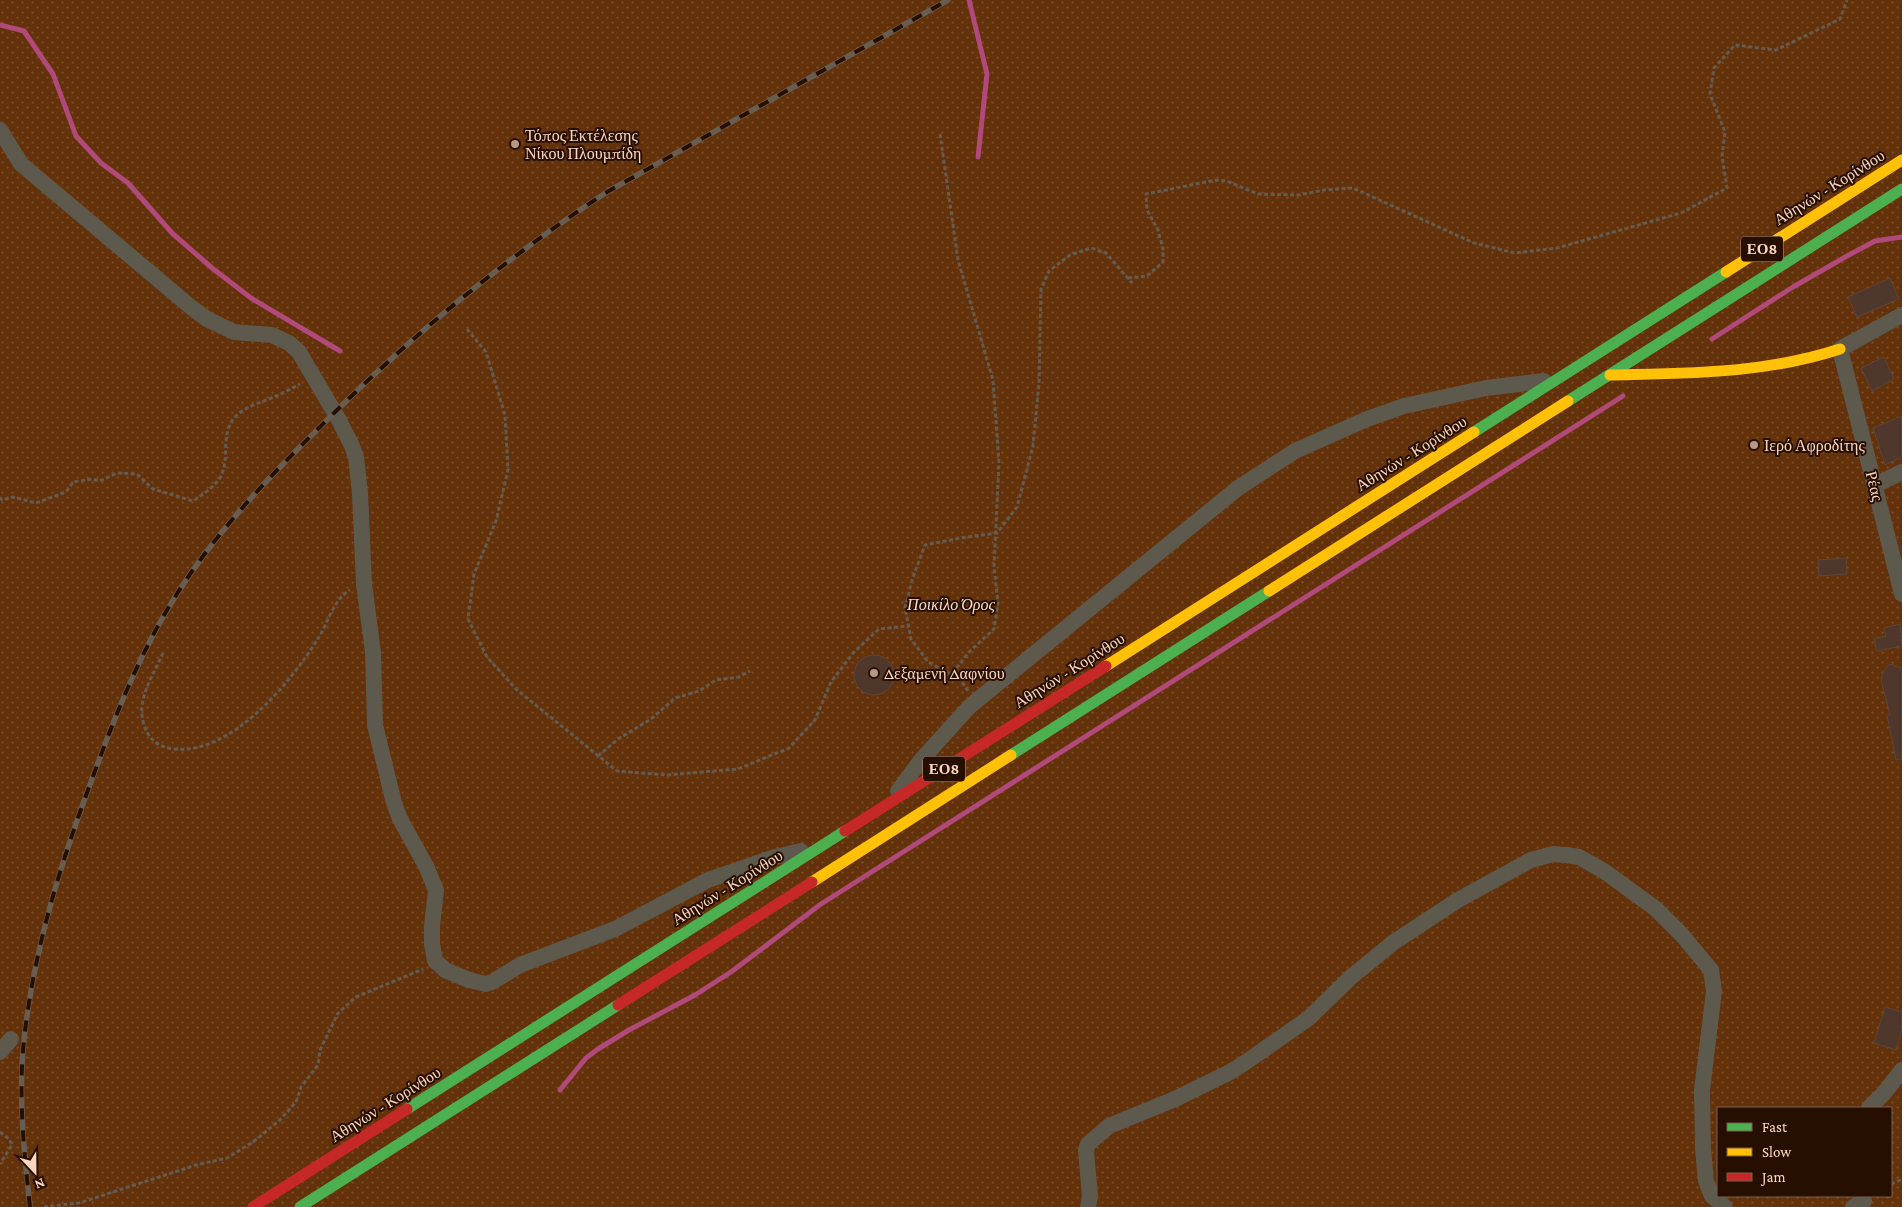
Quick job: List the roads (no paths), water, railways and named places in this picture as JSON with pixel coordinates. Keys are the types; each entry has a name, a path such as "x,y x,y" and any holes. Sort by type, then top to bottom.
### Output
{"highway":[{"name":"Αθηνών - Κορίνθου","path":"253,1207 1902,160"},
{"name":"ΕΟ8","path":"300,1207 1902,189"},
{"path":"1610,375 1744,369 1799,362 1840,349"}],"street":[{"path":"0,130 21,164 192,308 213,323 234,332 272,335 284,340 298,352 340,420 356,457 360,493 364,584 373,652 374,724 400,819 426,866 436,890 432,944 435,961 445,970 469,980 486,984 520,965 615,929 708,880 776,857 824,845"},
{"path":"1840,349 1902,315"},
{"name":"Ρέας","path":"1840,349 1902,594"},
{"path":"890,803 922,759 975,701 1238,488 1295,451 1367,419 1404,406 1486,388 1556,380"},
{"path":"1875,485 1902,472"},
{"path":"1088,1207 1090,1196 1086,1151 1088,1144 1102,1131 1117,1122 1175,1099 1230,1072 1309,1018 1351,977 1402,937 1458,900 1531,860 1553,854 1579,857 1628,887 1656,909 1711,970 1714,991 1702,1090 1702,1133 1706,1181 1712,1196 1725,1207"},
{"path":"0,1052 11,1039"},
{"path":"1870,1107 1902,1070"}],"waterway":[{"path":"969,0 987,74 978,157"},
{"path":"0,25 24,31 53,74 76,136 101,163 128,183 172,233 212,268 251,298 340,351"},
{"path":"1712,339 1793,287 1847,256 1875,241 1902,237"},
{"path":"560,1090 586,1058 598,1049 629,1030 695,995 731,972 821,904 1623,396"}],"railway":[{"path":"30,1207 22,1124 22,1061 29,1005 42,937 71,837 112,726 130,682 151,639 190,574 258,490 383,366 455,304 529,246 607,192 948,0"}],"place":[{"name":"Τόπος Εκτέλεσης Νίκου Πλουμπίδη","path":"515,144"},
{"name":"Ιερό Αφροδίτης","path":"1754,445"},
{"name":"Δεξαμενή Δαφνίου","path":"874,673"}],"park label":[{"name":"Ποικίλο Όρος","path":"951,604"}]}
